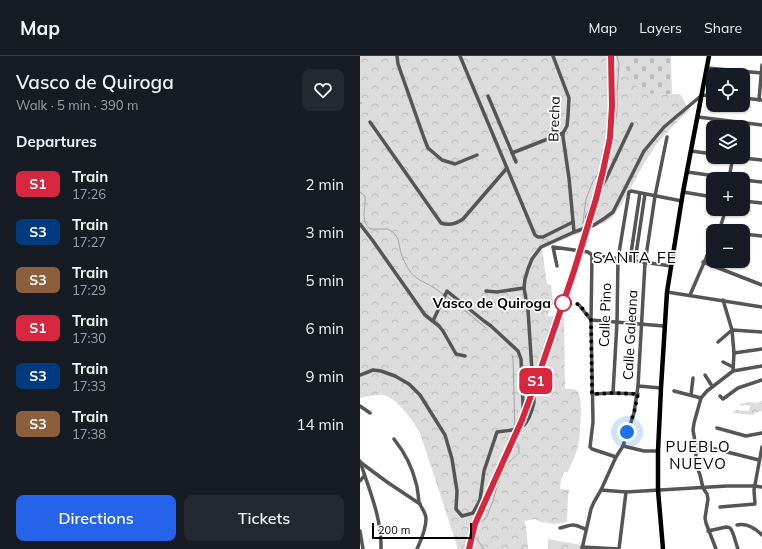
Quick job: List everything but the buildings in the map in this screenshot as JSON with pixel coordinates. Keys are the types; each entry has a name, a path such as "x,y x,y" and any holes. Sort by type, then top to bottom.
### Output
{"main road":[{"path":"707,68 709,56"},
{"path":"663,549 658,490 658,452 667,292 683,192 706,73"}],"street":[{"path":"397,56 398,64 428,148 442,160 455,164 477,155"},
{"path":"460,56 534,235 543,237 573,222"},
{"name":"Brecha","path":"553,56 568,98 567,126 562,137 569,178 574,232"},
{"path":"750,99 760,100 762,65"},
{"path":"750,72 762,73"},
{"path":"360,375 373,370 381,371 410,384 420,395 445,435 452,459 457,491 456,509 462,516 474,513 480,500 484,471 497,432 524,426 530,417 534,402 528,310 524,288 525,279 532,259 541,247 574,232 594,225 613,212 644,151 664,127 702,95 706,95"},
{"path":"488,96 516,162"},
{"path":"698,117 762,125"},
{"path":"370,122 441,223 456,224 463,219 507,168"},
{"path":"587,227 587,217 595,196 606,179 632,124"},
{"path":"512,153 563,133"},
{"name":"Calle Galeana","path":"582,548 594,502 623,446 634,413 638,394 645,262 666,137"},
{"path":"691,151 706,153"},
{"path":"750,159 762,160"},
{"path":"687,172 706,175"},
{"path":"750,181 762,182"},
{"name":"Calle Pino","path":"613,393 617,322 618,258 630,191 640,193"},
{"path":"683,192 706,196"},
{"path":"630,260 640,193 682,201"},
{"path":"635,261 645,194"},
{"path":"750,202 762,203"},
{"path":"360,224 425,315 443,332 456,354 465,356"},
{"path":"750,235 762,236"},
{"path":"557,266 553,247 588,252 592,255 671,266"},
{"path":"592,255 591,320 593,422 590,447 592,450 616,457"},
{"path":"690,295 706,256"},
{"path":"703,262 736,276 762,284"},
{"path":"486,291 497,292 524,288"},
{"path":"433,321 447,291 484,322 491,326 518,351 521,359 524,426"},
{"path":"667,292 762,307"},
{"path":"724,300 732,330 734,353 733,371"},
{"path":"579,304 591,320 664,326"},
{"path":"718,342 732,330 762,332"},
{"path":"734,353 762,349"},
{"path":"723,362 734,367"},
{"path":"716,549 705,518 708,499 696,464 696,447 693,430 694,423 701,398 712,386 733,371 762,366"},
{"path":"705,376 712,386"},
{"path":"691,395 693,378"},
{"path":"720,396 723,399 738,388 762,380"},
{"path":"638,386 661,388"},
{"path":"674,391 701,398"},
{"path":"592,394 638,394"},
{"path":"360,406 370,413"},
{"path":"717,428 746,436 762,433"},
{"path":"394,440 408,459 412,468 420,504 425,514 426,520 423,537 418,549"},
{"path":"623,446 644,451 658,452"},
{"path":"696,447 711,448 759,460"},
{"path":"720,506 754,504 754,486 762,447"},
{"path":"360,462 420,504"},
{"path":"360,462 376,510 381,533 381,549"},
{"path":"360,481 364,476"},
{"path":"601,490 626,492 727,486 762,487"},
{"path":"582,548 619,549 626,492"},
{"path":"737,525 743,524 750,526 762,535"},
{"path":"560,528 575,525 586,529"},
{"path":"708,530 729,527 738,549"},
{"path":"360,531 363,549"}],"green space":[{"path":"360,56 636,56 620,57 659,95 681,95 690,109 656,145 643,165 622,204 611,219 589,230 542,249 547,284 551,285 553,303 547,316 564,317 565,389 574,389 577,391 580,401 581,417 579,441 575,456 568,472 564,472 561,480 560,489 570,490 568,495 567,522 555,524 541,522 535,519 524,521 526,526 528,549 458,549 420,433 417,428 404,410 387,396 377,395 360,398"},
{"path":"671,56 672,94 659,95 639,91 620,57"},
{"path":"762,401 762,411 753,415 732,413 736,410 749,411 750,406 741,406 740,404 749,402 757,403"},
{"path":"548,539 581,545 581,549 548,549"}],"waterway":[{"path":"583,223 586,199 609,149 613,136 617,112 619,64 617,56"},
{"path":"360,192 365,196 364,218 367,226 370,229 388,229 395,234 399,242 401,253 411,273 443,294"},
{"path":"446,296 486,328"},
{"path":"484,549 474,535 473,528 487,516 502,474 508,463 519,453 515,433 512,355"}],"railway":[{"path":"469,549 475,524 522,420 574,271 596,199 610,138 612,106 611,56"}],"train":[{"name":"S1","path":"469,549 475,524 522,420 539,374 574,271 596,199 610,138 612,106 611,56"}],"place":[{"name":"Vasco de Quiroga","path":"563,303"}],"district":[{"name":"SANTA FE","path":"635,257"},
{"name":"PUEBLO NUEVO","path":"698,454"}],"route":[{"path":"563,303 579,304 591,320 592,394 638,394 634,413 627,432"}]}
